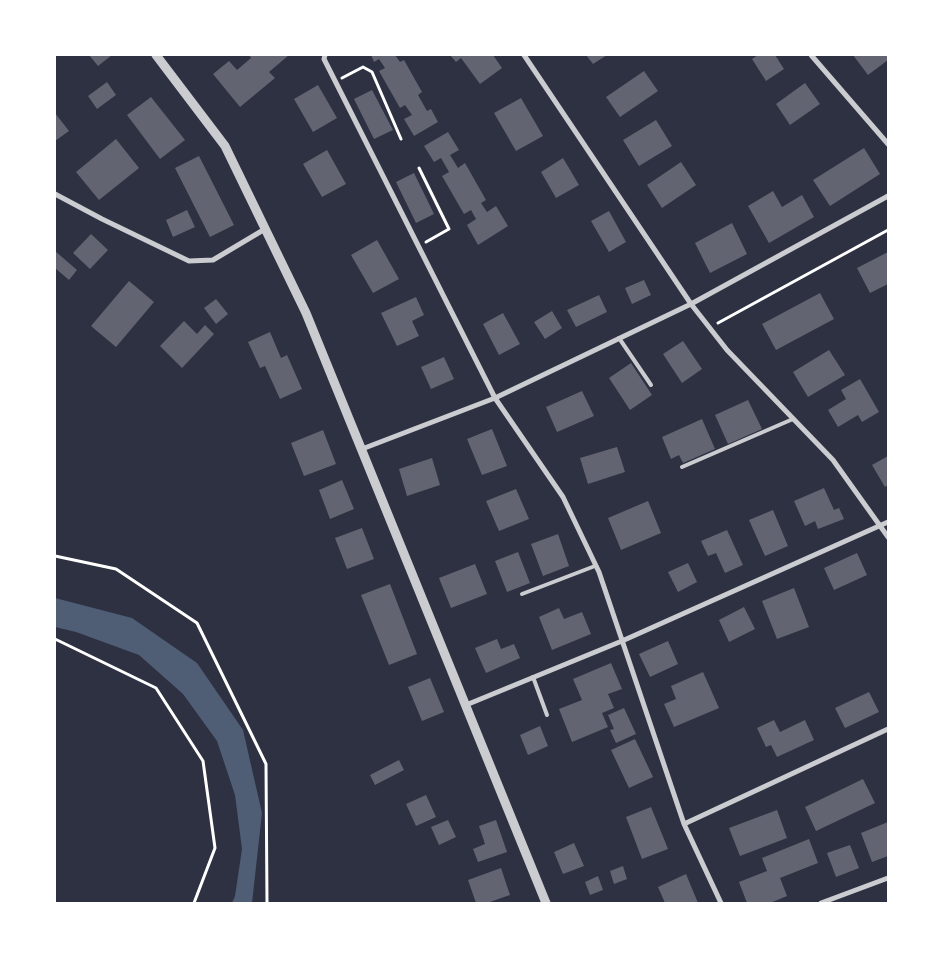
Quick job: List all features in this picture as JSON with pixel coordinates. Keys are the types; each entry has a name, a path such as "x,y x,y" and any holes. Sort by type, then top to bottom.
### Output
{"street":[{"path":"156,55 224,146 306,313 546,903"},
{"path":"325,55 324,59 495,398 563,497 595,566 684,824 721,903"},
{"path":"524,55 691,304 727,350 833,460 888,537"},
{"path":"811,55 888,144"},
{"path":"55,194 190,261 212,260 265,229"},
{"path":"362,449 495,398 691,304 888,196"},
{"path":"466,705 622,642 888,522"},
{"path":"684,824 888,729"},
{"path":"821,903 888,878"}],"lane":[{"path":"619,338 651,385"},
{"path":"682,467 793,418"},
{"path":"522,594 595,566"},
{"path":"533,677 547,715"}],"path":[{"path":"335,81 363,67 372,72 401,139"},
{"path":"418,168 449,229 419,247"},
{"path":"710,328 888,230"},
{"path":"55,556 116,569 197,623 266,764 266,903"},
{"path":"55,639 156,688 203,761 215,848 194,903"}],"water":[{"path":"55,598 132,618 197,663 243,730 262,813 252,903 232,903 235,896 242,849 235,795 217,741 183,694 139,655 76,632 55,627"}],"building":[{"path":"89,55 112,55 98,66"},
{"path":"249,55 289,55 269,72 275,78 240,107 213,74 229,61 237,70 251,58"},
{"path":"371,55 395,55 400,62 404,60 422,92 418,95 427,111 431,109 438,122 414,136 404,119 412,115 405,105 400,108 379,71 385,68 379,59 374,62"},
{"path":"450,55 493,55 502,68 480,84 461,58 456,62"},
{"path":"586,55 607,55 593,64"},
{"path":"758,55 775,55 784,69 766,81 752,59"},
{"path":"853,55 888,55 888,60 868,75"},
{"path":"644,71 658,91 620,117 606,97"},
{"path":"107,82 116,95 97,109 88,96"},
{"path":"805,83 820,104 790,125 776,104"},
{"path":"318,85 337,118 313,132 294,99"},
{"path":"372,90 393,130 374,139 354,99"},
{"path":"151,97 185,140 160,159 127,115"},
{"path":"521,98 543,136 516,151 494,113"},
{"path":"55,113 69,131 55,141"},
{"path":"656,120 672,146 639,166 623,140"},
{"path":"448,132 459,150 450,155 458,168 465,163 486,200 481,203 487,212 496,206 508,226 478,245 467,225 476,219 471,210 464,214 442,176 449,172 441,158 434,162 424,146"},
{"path":"116,139 139,168 99,200 76,172"},
{"path":"864,148 880,174 830,206 813,180"},
{"path":"327,150 346,184 322,197 303,164"},
{"path":"199,156 234,225 210,237 175,168"},
{"path":"563,158 579,185 556,198 541,172"},
{"path":"681,162 696,185 662,208 647,185"},
{"path":"414,173 434,214 416,223 396,182"},
{"path":"773,191 782,207 802,195 814,217 769,243 748,206"},
{"path":"187,210 195,227 173,237 166,220"},
{"path":"609,211 626,242 609,252 591,221"},
{"path":"732,223 747,254 710,273 695,243"},
{"path":"91,234 108,250 90,269 73,253"},
{"path":"377,240 399,279 373,293 351,255"},
{"path":"55,251 77,270 69,280 55,268"},
{"path":"888,252 888,284 870,293 857,268"},
{"path":"644,280 651,295 632,304 625,288"},
{"path":"129,281 154,302 116,347 91,326"},
{"path":"820,293 834,319 776,350 762,324"},
{"path":"599,295 607,312 576,327 567,310"},
{"path":"416,297 424,315 412,321 419,336 397,346 381,313"},
{"path":"216,299 228,314 216,324 204,308"},
{"path":"552,311 562,328 545,339 534,322"},
{"path":"503,313 520,344 499,355 483,324"},
{"path":"184,321 197,334 205,325 214,334 182,368 160,346"},
{"path":"270,332 281,358 287,355 302,389 280,399 265,366 260,368 248,342"},
{"path":"683,341 702,369 682,383 663,354"},
{"path":"829,350 845,375 808,397 793,372"},
{"path":"444,357 454,379 431,389 421,367"},
{"path":"631,363 652,395 630,410 609,378"},
{"path":"860,379 879,412 862,422 858,415 838,427 828,410 846,399 841,390"},
{"path":"582,391 594,416 557,432 546,407"},
{"path":"748,400 762,429 728,444 715,415"},
{"path":"702,419 715,449 683,463 679,455 671,459 662,437"},
{"path":"492,429 507,466 482,475 467,439"},
{"path":"323,430 336,464 304,476 291,443"},
{"path":"617,447 625,472 588,484 580,458"},
{"path":"888,456 888,485 885,487 872,465"},
{"path":"432,458 440,485 407,496 399,469"},
{"path":"342,480 354,509 330,519 319,490"},
{"path":"824,488 834,510 839,508 844,519 818,529 815,521 805,526 794,501"},
{"path":"516,489 529,519 499,531 486,501"},
{"path":"648,501 661,533 621,550 608,518"},
{"path":"773,510 788,546 765,556 749,520"},
{"path":"362,528 374,559 347,569 335,538"},
{"path":"727,530 743,565 725,573 716,553 708,556 701,541"},
{"path":"558,534 569,566 543,576 531,544"},
{"path":"518,552 530,583 507,592 495,561"},
{"path":"857,553 867,575 834,590 824,568"},
{"path":"688,563 697,582 678,592 668,572"},
{"path":"475,564 487,594 451,608 439,578"},
{"path":"390,584 417,654 389,665 361,595"},
{"path":"794,588 809,627 777,639 762,601"},
{"path":"744,607 755,629 729,642 719,620"},
{"path":"559,608 564,619 582,612 591,634 552,650 539,617"},
{"path":"497,639 501,649 514,644 520,658 486,673 475,648"},
{"path":"668,641 678,664 650,677 639,654"},
{"path":"611,663 622,689 608,694 614,708 602,713 608,727 572,742 559,709 582,700 573,679"},
{"path":"703,672 719,708 674,727 664,704 676,699 671,686"},
{"path":"430,678 444,712 422,721 408,687"},
{"path":"869,692 879,712 845,728 835,708"},
{"path":"624,708 636,734 616,743 610,730 614,729 608,715"},
{"path":"774,720 780,732 805,720 814,740 777,757 771,745 766,747 757,728"},
{"path":"540,726 548,746 528,755 520,735"},
{"path":"635,739 653,777 629,788 611,750"},
{"path":"399,760 404,770 375,785 370,775"},
{"path":"863,779 875,803 816,831 805,807"},
{"path":"426,795 436,817 416,826 406,804"},
{"path":"651,807 668,849 642,859 626,817"},
{"path":"777,810 787,838 740,856 729,828"},
{"path":"448,820 456,837 439,845 431,827"},
{"path":"496,820 507,852 478,862 473,849 485,844 479,826"},
{"path":"888,822 888,856 872,862 861,833"},
{"path":"809,839 818,863 780,878 787,896 770,903 747,903 739,882 767,871 762,858"},
{"path":"574,843 584,866 563,874 554,852"},
{"path":"850,845 859,868 836,877 827,853"},
{"path":"623,866 627,879 614,884 610,871"},
{"path":"501,868 510,895 487,903 476,903 468,880"},
{"path":"686,874 698,903 665,903 658,887"},
{"path":"598,876 603,890 590,895 585,882"}]}
